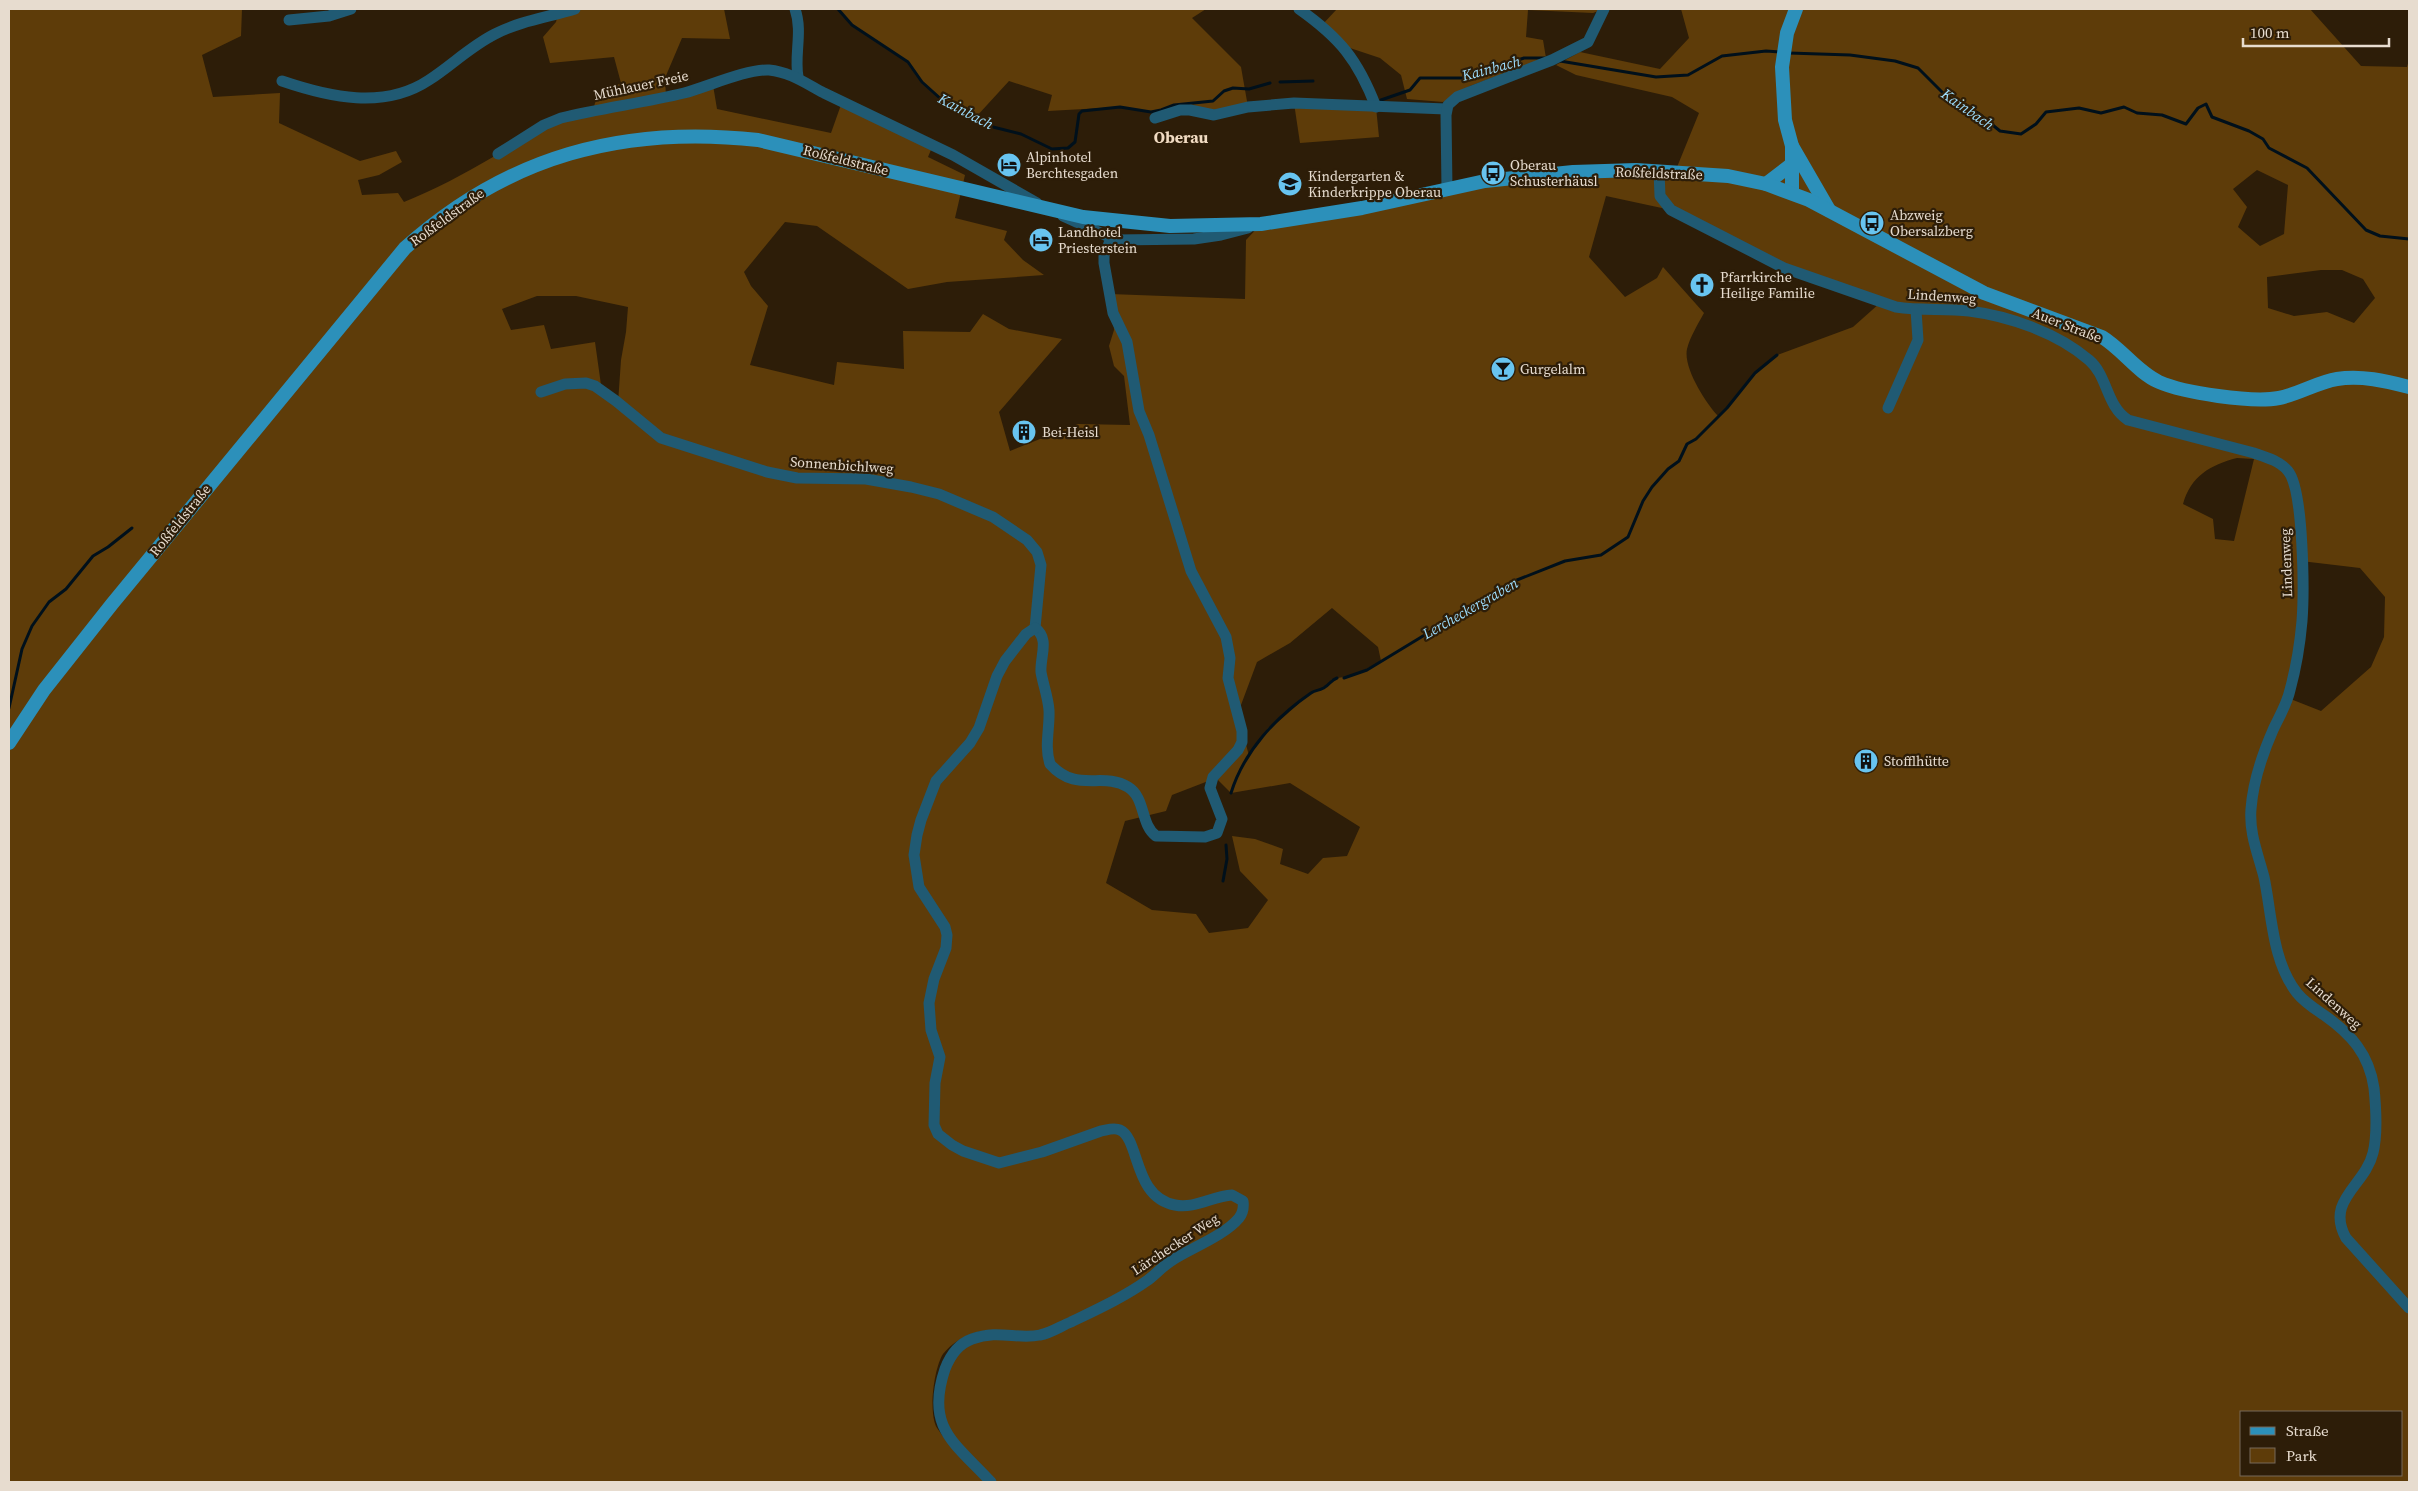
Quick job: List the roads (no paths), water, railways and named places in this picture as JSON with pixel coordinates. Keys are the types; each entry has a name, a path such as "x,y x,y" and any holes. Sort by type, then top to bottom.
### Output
{"main road":[{"path":"1792,193 1792,146 1785,120 1782,67 1787,33 1796,9"},
{"name":"Roßfeldstraße","path":"9,743 44,690 117,597 405,248 425,230 488,188 535,165 579,150 620,140 677,135 724,136 758,140 961,190 1083,217 1170,226 1261,224 1362,208 1485,181 1573,172 1659,171 1728,176 1766,184 1792,193"},
{"path":"1792,146 1829,210"},
{"path":"1766,184 1792,164"},
{"path":"1792,193 1806,180 1808,173"},
{"name":"Auer Straße","path":"1792,193 1829,210 1984,293 2102,337 2114,344 2158,382 2174,387 2242,398 2278,398 2336,379 2353,377 2374,379 2409,387"}],"street":[{"path":"289,20 329,16 351,9"},
{"path":"282,81 338,97 368,98 396,93 427,82 466,52 495,34 515,26 576,9"},
{"path":"795,9 799,29 796,67 798,77"},
{"path":"1299,9 1328,30 1344,46 1363,76 1376,107"},
{"path":"1446,189 1446,109 1452,100 1471,90 1552,60 1588,42 1604,9"},
{"name":"Mühlauer Freie","path":"498,154 544,125 568,116 684,93 755,71 778,71 798,77 803,82 824,93 953,154 1047,208"},
{"path":"1155,118 1180,110 1214,115 1248,107 1294,102 1446,109"},
{"name":"Lindenweg","path":"1659,171 1660,196 1671,210 1784,268 1880,302 1916,310 1969,311 2006,320 2041,332 2060,341 2090,361 2102,377 2117,410 2128,420 2254,453 2274,460 2289,472 2294,481 2300,520 2302,619 2300,640 2290,692 2257,775 2252,797 2251,826 2264,880 2276,946 2289,980 2304,1000 2341,1027 2354,1040 2364,1054 2374,1088 2376,1119 2373,1154 2368,1166 2344,1200 2339,1219 2340,1228 2346,1238 2409,1308"},
{"name":"Roßfeldstraße","path":"1047,208 1111,239 1194,239 1221,235 1261,224"},
{"name":"Sonnenbichlweg","path":"541,392 564,384 586,383 595,386 616,401 661,438 767,472 797,478 866,479 910,486 939,494 993,517 1027,540 1037,552 1041,565 1035,628 1042,636 1044,644 1042,673 1049,709 1047,744 1050,764 1066,777 1080,781 1118,782 1130,788 1139,798 1150,828 1156,836 1205,837 1217,833 1222,819 1210,788 1213,777 1238,750 1242,742 1242,731 1228,678 1230,658 1226,637 1191,571 1149,435 1139,411 1127,342 1114,313 1104,263 1104,255 1111,239"},
{"path":"1888,408 1918,340 1916,310"},
{"name":"Lärchecker Weg","path":"991,1482 946,1434 939,1417 938,1401 943,1376 959,1346 970,1340 991,1334 1039,1335 1104,1307 1148,1280 1169,1262 1208,1242 1235,1222 1243,1212 1244,1206 1243,1201 1232,1195 1188,1206 1176,1206 1164,1202 1155,1195 1145,1182 1129,1139 1120,1130 1101,1131 1042,1152 999,1163 972,1154 952,1144 938,1134 934,1125 934,1083 940,1057 931,1030 929,1003 934,979 946,948 948,935 945,927 919,887 914,855 917,835 936,781 970,743 979,728 997,676 1005,661 1026,634 1035,628"}],"waterway":[{"name":"Kainbach","path":"838,9 852,25 908,62 922,82 942,100 993,127 1021,134 1052,149 1068,148 1075,142 1079,114 1082,111 1120,107 1151,112 1174,105 1213,101 1224,91 1233,88 1249,89 1270,83"},
{"name":"Kainbach","path":"1560,61 1656,77 1688,75 1722,56 1766,51 1780,52"},
{"name":"Kainbach","path":"1789,53 1850,55 1895,61 1918,68 1945,95 1978,113 2000,131 2021,134 2036,124 2046,112 2079,108 2101,113 2124,107 2137,113 2162,115 2186,124 2198,108 2206,104 2212,117 2249,131 2263,139 2269,148 2307,168 2366,230 2380,236 2409,239"},
{"name":"Kainbach","path":"1381,100 1410,90 1420,78 1465,78 1524,58 1545,58"},
{"name":"Kainbach","path":"1280,82 1313,81"},
{"name":"Lercheckergraben","path":"1344,678 1367,670 1512,582 1565,561 1601,555 1628,537 1643,501 1652,487 1668,469 1679,461 1687,444 1696,439 1727,408 1755,373 1777,355"},
{"path":"9,708 22,649 32,626 49,602 66,589 93,556 132,528"},
{"name":"Lercheckergraben","path":"1231,793 1244,763 1274,724 1298,702 1314,691 1324,688 1337,678"},
{"name":"Lercheckergraben","path":"1223,881 1227,859 1226,845"}],"place":[{"name":"Alpinhotel Berchtesgaden","path":"1009,165"},
{"name":"Oberau Schusterhäusl","path":"1493,173"},
{"name":"Kindergarten & Kinderkrippe Oberau","path":"1290,184"},
{"name":"Abzweig Obersalzberg","path":"1872,223"},
{"name":"Landhotel Priesterstein","path":"1041,240"},
{"name":"Pfarrkirche Heilige Familie","path":"1702,285"},
{"name":"Gurgelalm","path":"1503,369"},
{"name":"Bei-Heisl","path":"1024,432"},
{"name":"Stofflhütte","path":"1866,761"}],"district":[{"name":"Oberau","path":"1181,137"}]}
